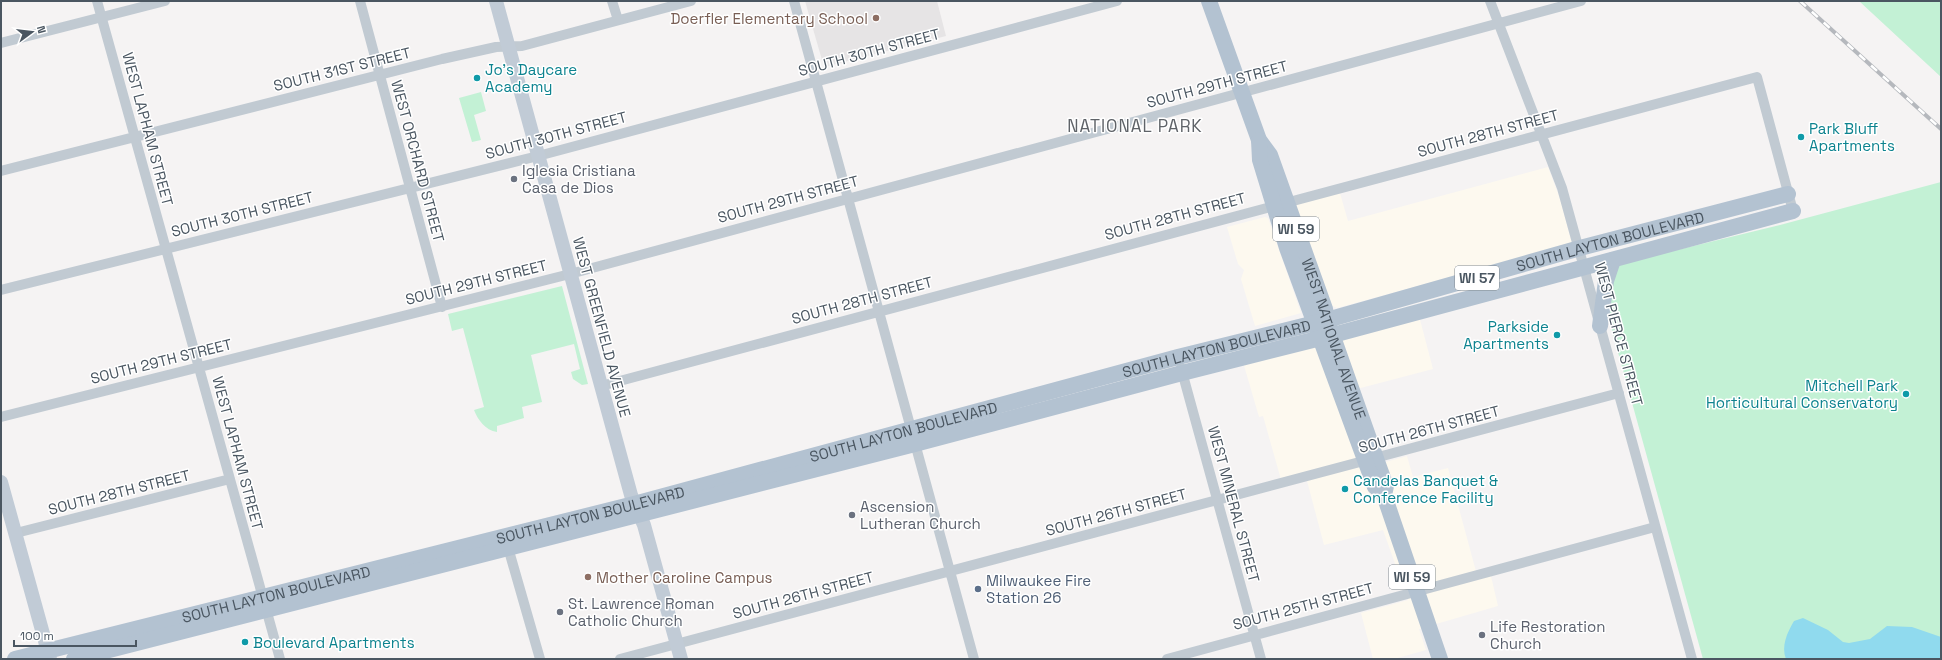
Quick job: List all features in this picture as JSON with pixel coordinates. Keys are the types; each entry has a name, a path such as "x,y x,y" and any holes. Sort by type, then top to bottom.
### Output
{"main road":[{"name":"WEST GREENFIELD AVENUE","path":"496,1 601,386 681,659"},
{"name":"WEST NATIONAL AVENUE","path":"1209,1 1260,140 1270,155 1281,204 1371,460 1377,490 1384,494 1440,659"},
{"name":"SOUTH LAYTON BOULEVARD","path":"15,659 49,655 264,604 637,509 915,444 1403,297 1451,285 1580,248 1788,194"},
{"name":"SOUTH LAYTON BOULEVARD","path":"637,509 911,429 1180,365 1327,337 1793,211"},
{"path":"1600,326 1606,281 1613,260"},
{"path":"1414,314 1412,305 1414,301 1437,294 1451,285"},
{"path":"1,482 49,655"},
{"name":"SOUTH LAYTON BOULEVARD","path":"74,659 264,604"}],"street":[{"name":"WEST LAPHAM STREET","path":"97,1 280,659"},
{"path":"1,43 165,1"},
{"name":"WEST ORCHARD STREET","path":"360,1 442,307"},
{"path":"612,1 618,20"},
{"name":"SOUTH 31ST STREET","path":"1,171 496,46 522,46 691,1"},
{"path":"794,1 974,659"},
{"name":"SOUTH 30TH STREET","path":"1,290 538,156 1117,1"},
{"name":"WEST PIERCE STREET","path":"1490,1 1562,188 1580,248 1600,326 1692,659"},
{"name":"SOUTH 29TH STREET","path":"1,417 570,274 1581,1"},
{"name":"SOUTH 28TH STREET","path":"601,386 1757,77 1788,194"},
{"path":"1788,194 1793,211"},
{"name":"WEST MINERAL STREET","path":"1180,365 1261,659"},
{"name":"SOUTH 26TH STREET","path":"620,659 1619,393"},
{"name":"SOUTH 28TH STREET","path":"16,533 230,479"},
{"name":"SOUTH 25TH STREET","path":"1167,659 1655,526"},
{"path":"507,542 540,659"}],"shaded area":[{"name":"Doerfler Elementary School","path":"805,1 937,1 946,36 824,67"},
{"path":"1548,167 1560,199 1572,244 1337,308 1330,305 1294,205 1340,193 1348,221"},
{"path":"1265,217 1268,218 1301,313 1255,326 1241,279 1244,270 1238,264 1227,227"},
{"path":"1418,312 1433,369 1353,390 1333,335"},
{"path":"1316,343 1361,469 1407,456 1413,477 1448,468 1477,575 1490,572 1498,606 1419,629 1426,650 1394,659 1373,659 1361,613 1408,600 1383,530 1324,545 1306,477 1282,483 1263,416 1259,417 1243,362"}],"green space":[{"path":"1859,1 1941,1 1941,77"},
{"path":"481,92 486,111 474,115 481,140 472,142 459,98"},
{"path":"1941,182 1941,659 1703,659 1608,316 1615,265 1780,225"},
{"path":"562,286 588,384 582,385 573,379 571,372 580,369 574,344 531,355 542,402 522,407 524,418 497,426 497,432 493,431 480,421 474,410 484,407 463,328 452,331 448,314"}],"water":[{"path":"1803,618 1828,630 1843,642 1849,643 1870,639 1887,626 1912,627 1941,637 1941,659 1786,659 1784,644 1787,635 1794,621"}],"railway":[{"path":"1800,1 1941,129"}],"place":[{"name":"Doerfler Elementary School","path":"876,18"},
{"name":"Jo's Daycare Academy","path":"477,78"},
{"name":"Park Bluff Apartments","path":"1801,137"},
{"name":"Iglesia Cristiana Casa de Dios","path":"514,179"},
{"name":"Parkside Apartments","path":"1557,335"},
{"name":"Mitchell Park Horticultural Conservatory","path":"1906,394"},
{"name":"Candelas Banquet & Conference Facility","path":"1345,489"},
{"name":"Ascension Lutheran Church","path":"852,515"},
{"name":"Mother Caroline Campus","path":"588,577"},
{"name":"Milwaukee Fire Station 26","path":"978,589"},
{"name":"St. Lawrence Roman Catholic Church","path":"560,612"},
{"name":"Life Restoration Church","path":"1482,635"},
{"name":"Boulevard Apartments","path":"245,642"}],"district":[{"name":"NATIONAL PARK","path":"1135,126"}]}
